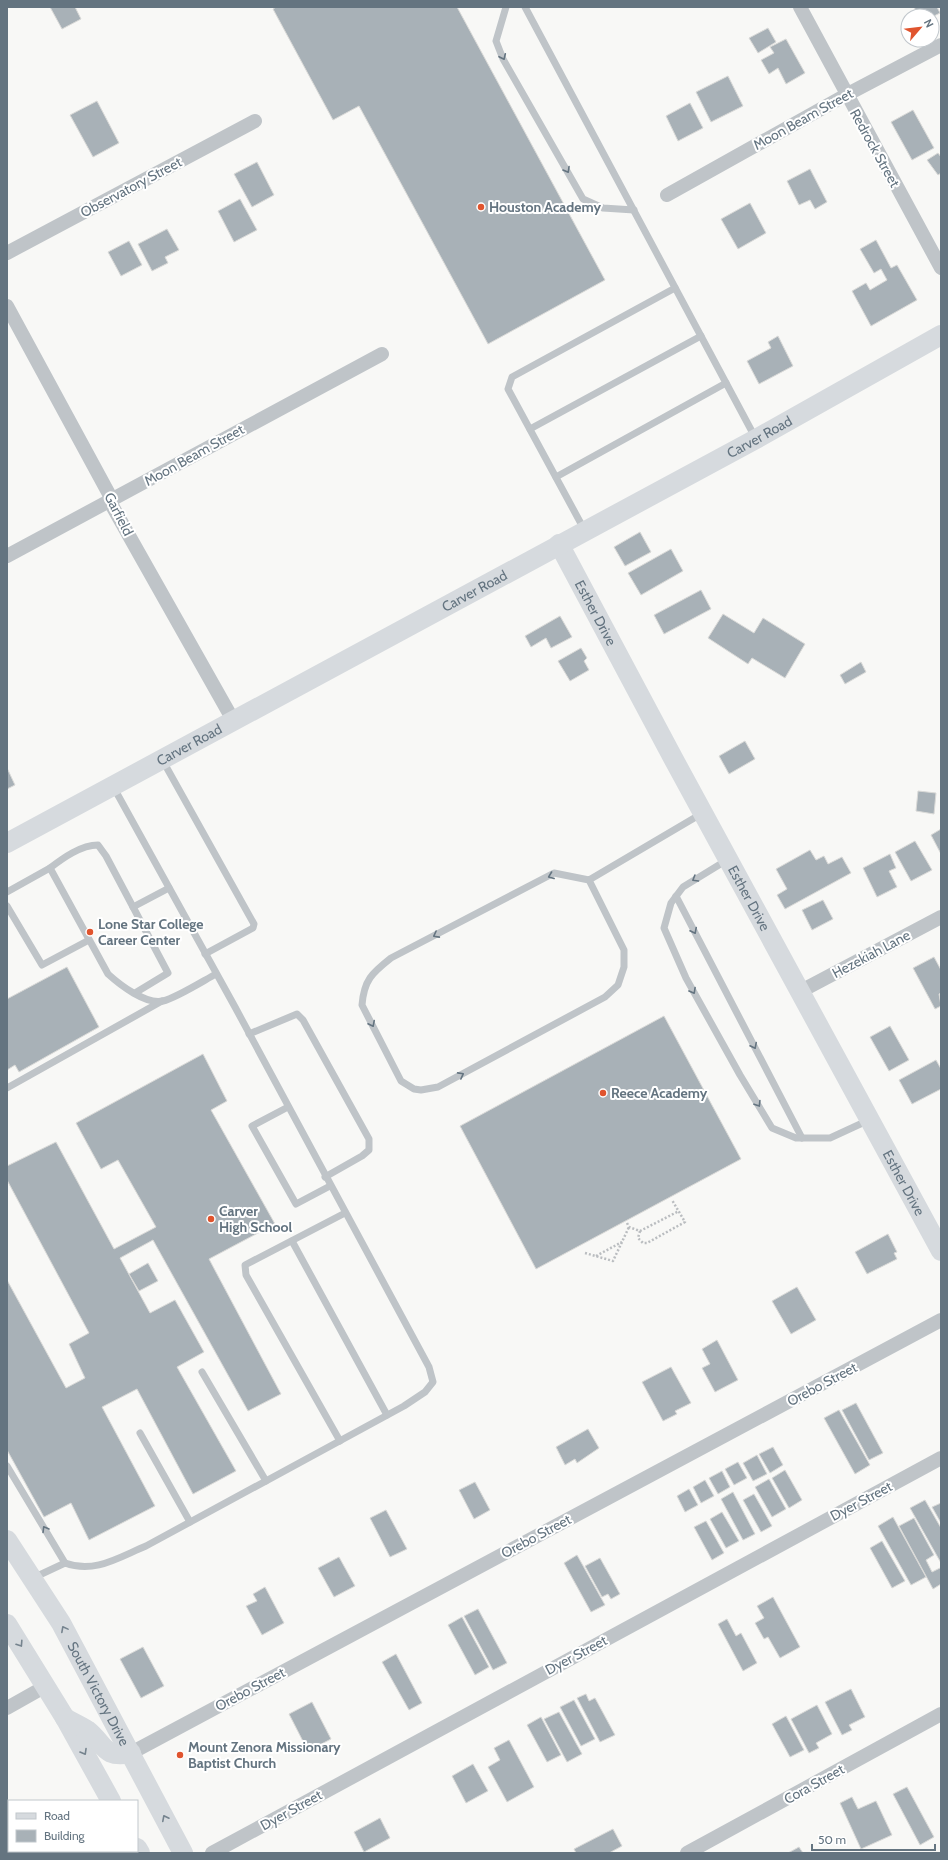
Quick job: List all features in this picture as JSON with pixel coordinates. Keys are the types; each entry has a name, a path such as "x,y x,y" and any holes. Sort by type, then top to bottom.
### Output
{"street":[{"name":"Redrock Street","path":"800,7 846,95 941,268"},
{"name":"Moon Beam Street","path":"667,195 846,95 941,45"},
{"name":"Observatory Street","path":"7,252 255,121"},
{"name":"Garfield","path":"7,306 109,494 110,502 233,720"},
{"name":"Carver Road","path":"7,843 756,439 941,335"},
{"name":"Moon Beam Street","path":"7,556 110,502 382,354"},
{"name":"Esther Drive","path":"559,544 941,1251"},
{"name":"Hezekiah Lane","path":"801,991 941,917"},
{"name":"Orebo Street","path":"131,1753 941,1320"},
{"name":"Dyer Street","path":"212,1853 941,1458"},
{"name":"South Victory Drive","path":"7,1540 61,1623 131,1753 182,1853"},
{"path":"7,1624 65,1718 110,1800"},
{"path":"7,1708 46,1686"},
{"name":"Cora Street","path":"687,1853 941,1714"},
{"path":"65,1718 88,1731 102,1748 110,1753 119,1755 131,1753"}],"lane":[{"path":"506,7 496,41 503,59 583,199 603,208 634,210"},
{"path":"525,7 756,439"},
{"path":"585,531 508,389 512,377 675,288"},
{"path":"530,429 701,336"},
{"path":"556,477 726,383"},
{"path":"162,759 254,924 253,928 206,954"},
{"path":"7,1466 65,1563 78,1568 102,1565 146,1546 388,1415 426,1392 433,1382 429,1367 325,1177 206,954 113,786"},
{"path":"589,880 624,950 624,967 618,984 605,997 438,1087 421,1090 414,1089 401,1081 362,1005 363,993 367,981 373,972 391,958 554,873 589,880 703,813"},
{"path":"7,892 89,845 98,845 106,856 168,973 135,993"},
{"path":"729,859 683,887 671,903 664,928 686,978 740,1075 772,1128 796,1138 830,1138 870,1120"},
{"path":"50,868 108,974 123,987 146,999 162,1001"},
{"path":"133,907 169,888"},
{"path":"676,896 802,1138"},
{"path":"7,906 42,965 90,940"},
{"path":"7,1088 162,1001 216,974"},
{"path":"249,1034 297,1014 303,1020 369,1139 369,1150 325,1177"},
{"path":"288,1107 252,1126 296,1204 330,1186"},
{"path":"340,1441 246,1275 245,1265 345,1213"},
{"path":"292,1241 388,1415"},
{"path":"202,1372 266,1481"},
{"path":"140,1433 190,1522"},
{"path":"32,1579 65,1563"}],"path":[{"path":"672,1200 685,1222 647,1243 642,1244 639,1241 638,1238 640,1232 679,1212"},
{"path":"627,1223 629,1227 640,1232"},
{"path":"586,1253 613,1261 629,1227"},
{"path":"596,1256 622,1242"}],"building":[{"path":"50,7 75,7 81,19 62,29"},
{"path":"276,7 457,7 605,280 488,344 359,106 333,120 273,9"},
{"path":"914,7 938,8 915,8"},
{"path":"768,28 776,42 758,53 749,38"},
{"path":"786,39 805,73 786,84 778,68 769,74 761,60 774,53 770,47"},
{"path":"728,76 743,106 711,122 696,92"},
{"path":"97,101 119,143 93,157 70,115"},
{"path":"690,103 703,128 678,141 666,116"},
{"path":"913,110 934,148 912,160 891,122"},
{"path":"938,153 941,157 941,173 938,175 927,160"},
{"path":"257,162 274,195 252,207 234,174"},
{"path":"810,169 827,202 815,209 810,200 799,205 787,181"},
{"path":"240,199 257,230 234,242 218,211"},
{"path":"750,203 766,233 738,249 721,219"},
{"path":"167,229 179,250 165,257 168,263 152,271 138,244"},
{"path":"876,240 891,268 897,265 917,300 871,326 852,291 866,283 870,290 887,280 881,269 874,273 860,249"},
{"path":"129,241 142,265 121,276 108,252"},
{"path":"778,336 793,366 759,384 747,361 771,348 768,342"},
{"path":"640,532 651,552 625,566 614,547"},
{"path":"671,549 683,571 641,595 628,573"},
{"path":"701,590 711,609 664,634 654,615"},
{"path":"723,614 754,633 763,618 805,644 785,678 752,658 748,664 708,638"},
{"path":"560,616 572,637 551,648 546,638 531,647 525,636"},
{"path":"581,648 587,658 584,661 589,670 570,681 558,661"},
{"path":"861,662 866,672 845,684 840,675"},
{"path":"745,741 755,759 729,774 719,756"},
{"path":"7,768 15,785 7,789"},
{"path":"918,791 936,793 934,814 916,811"},
{"path":"941,829 941,854 931,835"},
{"path":"915,841 932,870 911,881 895,852"},
{"path":"810,850 816,860 824,856 828,864 842,857 851,873 785,909 777,895 787,889 776,869"},
{"path":"890,854 896,868 889,871 897,887 877,897 863,868"},
{"path":"823,900 833,919 812,930 802,910"},
{"path":"934,957 941,970 941,993 939,994 941,1006 935,1009 913,968"},
{"path":"67,967 99,1027 19,1072 15,1065 7,1070 7,999"},
{"path":"664,1016 741,1159 536,1269 460,1126"},
{"path":"890,1026 909,1060 889,1071 870,1037"},
{"path":"203,1054 227,1101 211,1110 275,1224 209,1259 281,1394 248,1411 153,1240 120,1258 150,1313 175,1300 204,1352 177,1367 236,1471 193,1494 137,1389 102,1407 155,1506 89,1540 71,1503 44,1517 7,1450 7,1280 66,1388 85,1378 69,1344 89,1333 7,1180 7,1166 56,1142 114,1249 156,1227 118,1160 101,1169 76,1123"},
{"path":"936,1060 941,1069 941,1089 912,1104 899,1080"},
{"path":"888,1234 897,1252 894,1253 897,1259 867,1274 855,1252"},
{"path":"148,1263 158,1281 139,1291 129,1274"},
{"path":"797,1287 816,1320 791,1334 772,1301"},
{"path":"717,1340 738,1380 715,1392 702,1368 710,1364 702,1349"},
{"path":"671,1367 691,1403 675,1411 677,1414 663,1421 642,1382"},
{"path":"856,1403 883,1453 869,1460 842,1410"},
{"path":"839,1410 870,1465 855,1474 824,1418"},
{"path":"588,1429 599,1448 577,1463 575,1459 565,1465 556,1447"},
{"path":"773,1447 783,1465 770,1473 759,1454"},
{"path":"757,1455 767,1474 753,1481 743,1463"},
{"path":"738,1462 747,1478 734,1485 725,1469"},
{"path":"785,1470 802,1500 789,1508 772,1478"},
{"path":"722,1471 730,1487 718,1494 709,1478"},
{"path":"769,1479 786,1509 772,1517 755,1487"},
{"path":"705,1480 714,1496 701,1503 693,1487"},
{"path":"475,1482 490,1510 474,1519 459,1490"},
{"path":"689,1489 698,1505 685,1512 677,1496"},
{"path":"733,1492 755,1534 743,1540 721,1499"},
{"path":"754,1494 772,1526 761,1532 743,1500"},
{"path":"925,1500 941,1528 941,1563 910,1508"},
{"path":"941,1503 941,1523 932,1507"},
{"path":"386,1510 407,1549 390,1557 370,1518"},
{"path":"722,1512 739,1541 726,1548 710,1519"},
{"path":"893,1517 926,1577 911,1585 878,1526"},
{"path":"914,1518 934,1555 926,1560 932,1572 940,1568 941,1571 941,1584 933,1589 899,1526"},
{"path":"706,1521 724,1553 712,1560 694,1527"},
{"path":"882,1541 905,1581 892,1588 870,1548"},
{"path":"577,1555 605,1605 591,1612 564,1563"},
{"path":"339,1557 355,1586 334,1597 318,1568"},
{"path":"600,1558 620,1594 611,1599 608,1594 602,1597 585,1566"},
{"path":"265,1587 284,1623 262,1635 246,1606 257,1601 253,1594"},
{"path":"773,1597 800,1647 780,1658 768,1637 764,1639 755,1623 764,1618 757,1606"},
{"path":"478,1609 507,1663 493,1670 464,1616"},
{"path":"462,1617 489,1667 475,1675 448,1625"},
{"path":"727,1619 736,1636 741,1633 757,1663 743,1671 718,1624"},
{"path":"143,1647 164,1686 141,1698 120,1659"},
{"path":"396,1654 422,1703 409,1710 382,1662"},
{"path":"851,1689 865,1717 849,1725 852,1730 842,1735 825,1702"},
{"path":"586,1694 589,1701 595,1698 615,1735 600,1742 577,1698"},
{"path":"574,1700 595,1739 581,1746 560,1707"},
{"path":"312,1702 331,1739 308,1751 289,1714"},
{"path":"817,1705 832,1734 816,1743 819,1748 809,1753 791,1719"},
{"path":"559,1712 582,1754 567,1762 544,1719"},
{"path":"786,1716 804,1750 790,1757 772,1724"},
{"path":"541,1717 561,1755 547,1762 527,1725"},
{"path":"509,1740 534,1787 507,1802 488,1767 500,1760 494,1748"},
{"path":"473,1764 488,1791 466,1803 452,1776"},
{"path":"907,1787 934,1837 920,1845 893,1794"},
{"path":"852,1797 858,1809 876,1801 892,1835 861,1849 840,1803"},
{"path":"380,1818 390,1838 364,1852 354,1832"},
{"path":"613,1829 622,1846 609,1853 576,1853 574,1849"},
{"path":"799,1847 803,1853 788,1853"},
{"path":"60,1852 84,1853 61,1853"}],"place":[{"name":"Houston Academy","path":"481,207"},
{"name":"Lone Star College Career Center","path":"90,932"},
{"name":"Reece Academy","path":"603,1093"},
{"name":"Carver High School","path":"211,1219"},
{"name":"Mount Zenora Missionary Baptist Church","path":"180,1755"}]}
